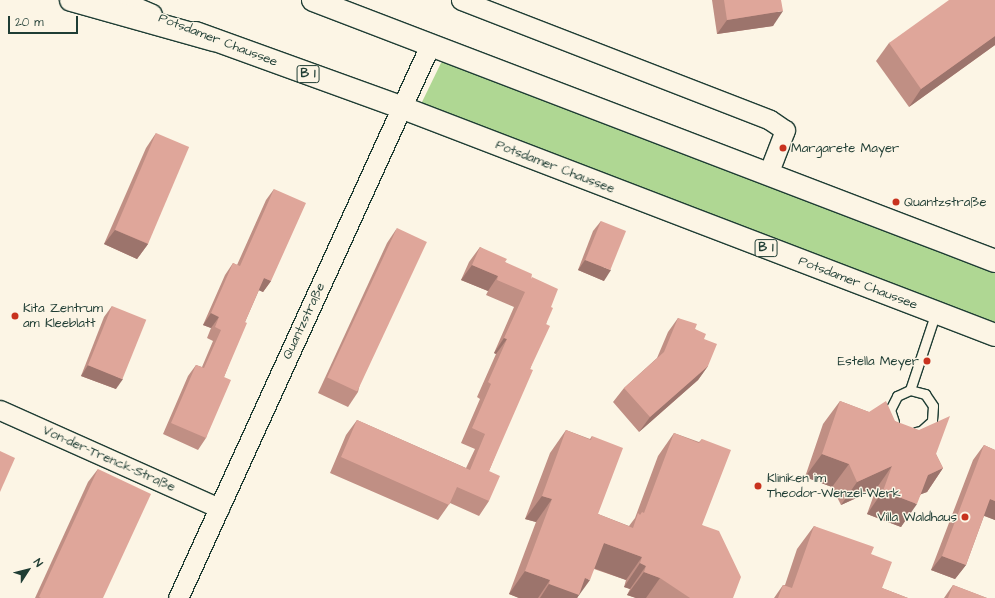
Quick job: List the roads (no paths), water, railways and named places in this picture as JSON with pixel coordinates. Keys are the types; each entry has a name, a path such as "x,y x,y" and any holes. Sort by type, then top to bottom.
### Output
{"main road":[{"path":"71,0 213,40"},
{"name":"Potsdamer Chaussee","path":"115,0 213,40 403,108 995,335"},
{"path":"313,0 995,261"}],"street":[{"path":"461,0 770,120 785,130 768,174"},
{"name":"Quantzstraße","path":"178,598 218,508 403,108 430,45"},
{"name":"Von-der-Trenck-Straße","path":"0,410 218,508"}],"lane":[{"path":"910,390 925,394 933,406 932,421 921,432 903,431 894,424 890,410 897,396 910,390 936,312"}],"place":[{"name":"Margarete Mayer","path":"783,148"},
{"name":"Quantzstraße","path":"896,202"},
{"name":"Kita Zentrum am Kleeblatt","path":"15,316"},
{"name":"Estella Meyer","path":"927,361"},
{"name":"Kliniken im Theodor-Wenzel-Werk","path":"758,486"},
{"name":"Villa Waldhaus","path":"965,517"}]}
